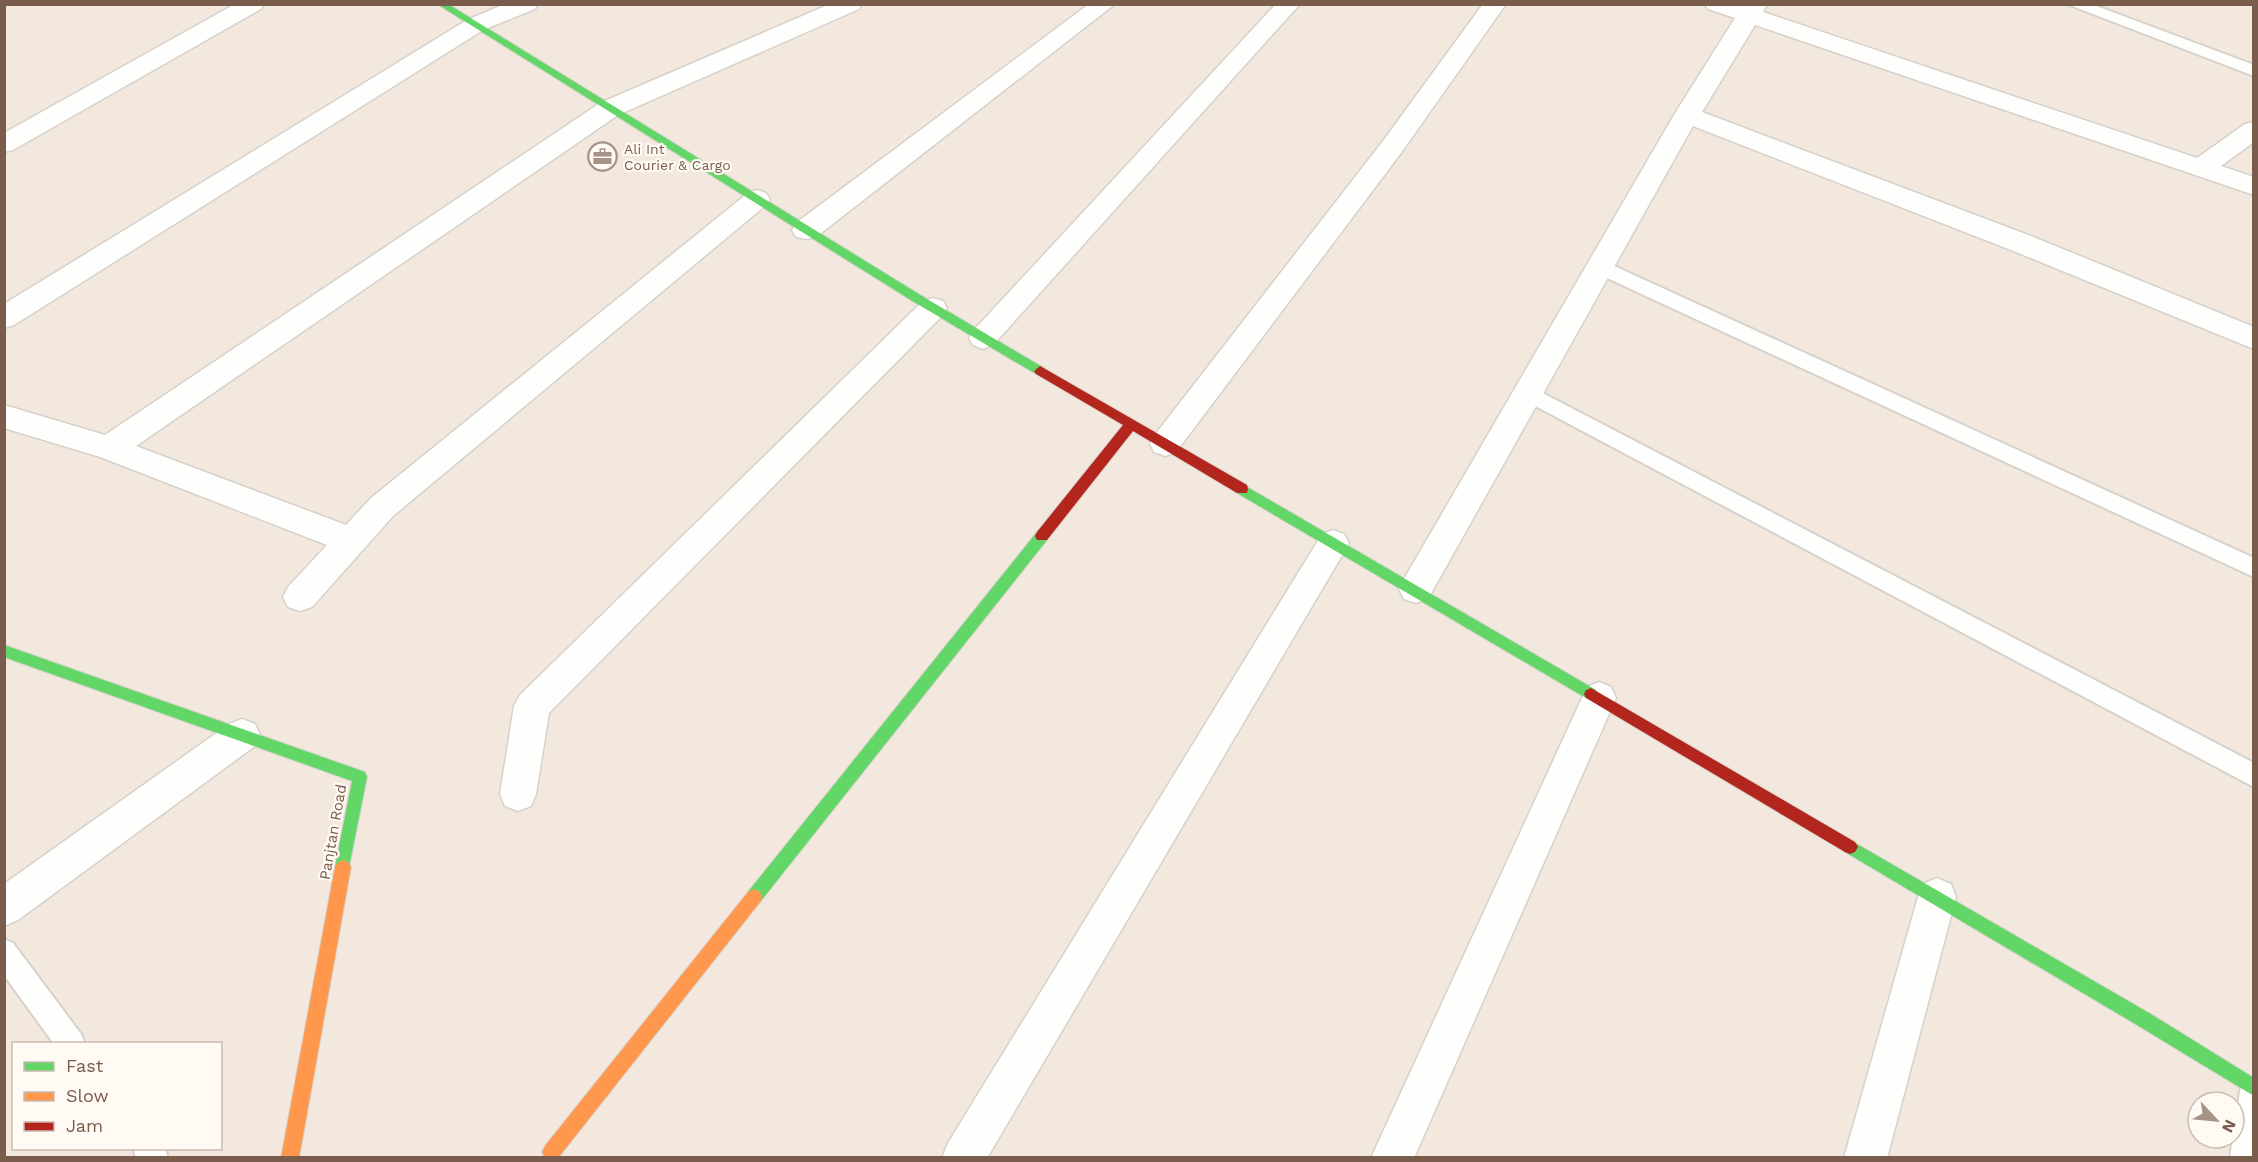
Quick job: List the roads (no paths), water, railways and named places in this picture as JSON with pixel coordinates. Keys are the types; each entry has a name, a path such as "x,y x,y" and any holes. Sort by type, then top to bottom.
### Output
{"street":[{"path":"4,144 253,4"},
{"path":"441,4 983,338 1416,589 2143,1018 2253,1089"},
{"path":"4,318 475,25 526,4"},
{"path":"109,448 609,109 851,4"},
{"path":"806,230 1104,4"},
{"path":"983,338 1289,4"},
{"path":"1165,444 1392,147 1496,4"},
{"path":"1716,4 1753,10 2253,186"},
{"path":"1416,589 1687,116 1753,10"},
{"path":"1687,116 2021,243 2253,339"},
{"path":"2201,167 2253,130"},
{"path":"300,597 382,507 757,199"},
{"path":"518,794 532,706 933,308"},
{"path":"4,416 109,448 352,541"},
{"path":"551,1152 1131,424"},
{"path":"963,1158 1334,543"},
{"name":"Panjtan Road","path":"4,651 360,777 290,1158"},
{"path":"1392,1158 1599,698"},
{"path":"4,907 242,735"},
{"path":"1865,1158 1937,897"}],"lane":[{"path":"2075,4 2098,7 2253,71"},
{"path":"1601,267 2253,568"},
{"path":"1529,394 2253,776"},
{"path":"4,952 70,1042"},
{"path":"2245,1158 2253,1089"}],"place":[{"name":"Ali Int Courier & Cargo","path":"603,157"}]}
